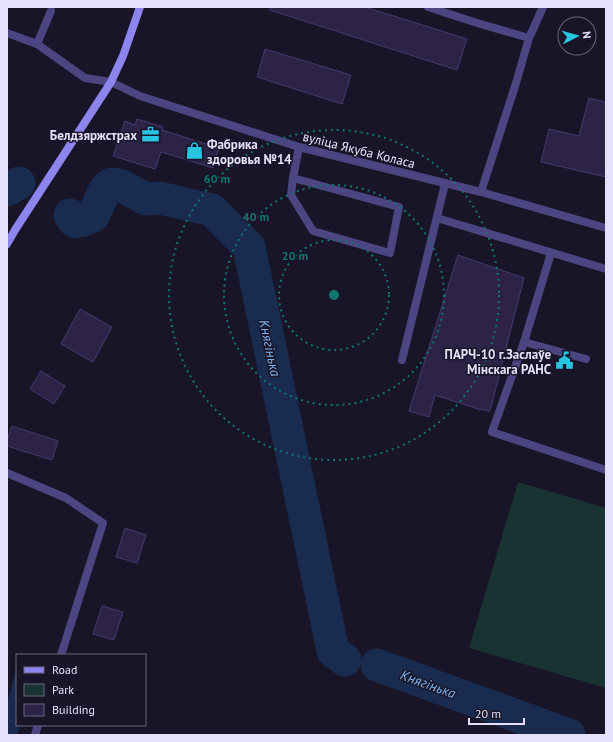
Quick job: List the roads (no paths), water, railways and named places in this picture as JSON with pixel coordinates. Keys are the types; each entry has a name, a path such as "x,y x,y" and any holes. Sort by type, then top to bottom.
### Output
{"main road":[{"path":"7,244 111,82 123,56 140,7"}],"street":[{"path":"428,7 529,38"},
{"path":"481,192 529,38 543,7"},
{"path":"37,44 51,12"},
{"name":"вуліца Якуба Коласа","path":"7,33 37,44 85,78 111,82 140,96 299,148 481,192 606,228"},
{"path":"293,178 399,207 390,253 313,231 291,195 293,178 299,148"},
{"path":"402,360 445,184"},
{"path":"437,218 606,269"},
{"path":"551,253 524,342 492,432 606,470"},
{"path":"524,342 586,359"},
{"path":"7,473 66,498 103,523 61,654"}],"water":[{"path":"16,670 16,726 20,726 17,735 7,735 7,703"}],"waterway":[{"name":"Княгінька","path":"7,190 19,183"},
{"name":"Княгінька","path":"70,215 75,222 93,216 106,188 112,184 122,186 146,199 160,198 212,210 249,247 333,651 345,660"},
{"name":"Княгінька","path":"377,665 569,735"}],"place":[{"name":"Белдзяржстрах","path":"150,135"},
{"name":"Фабрика здоровья №14","path":"194,151"},
{"name":"ПАРЧ-10 г.Заслаўе Мінскага РАНС","path":"564,361"}]}
